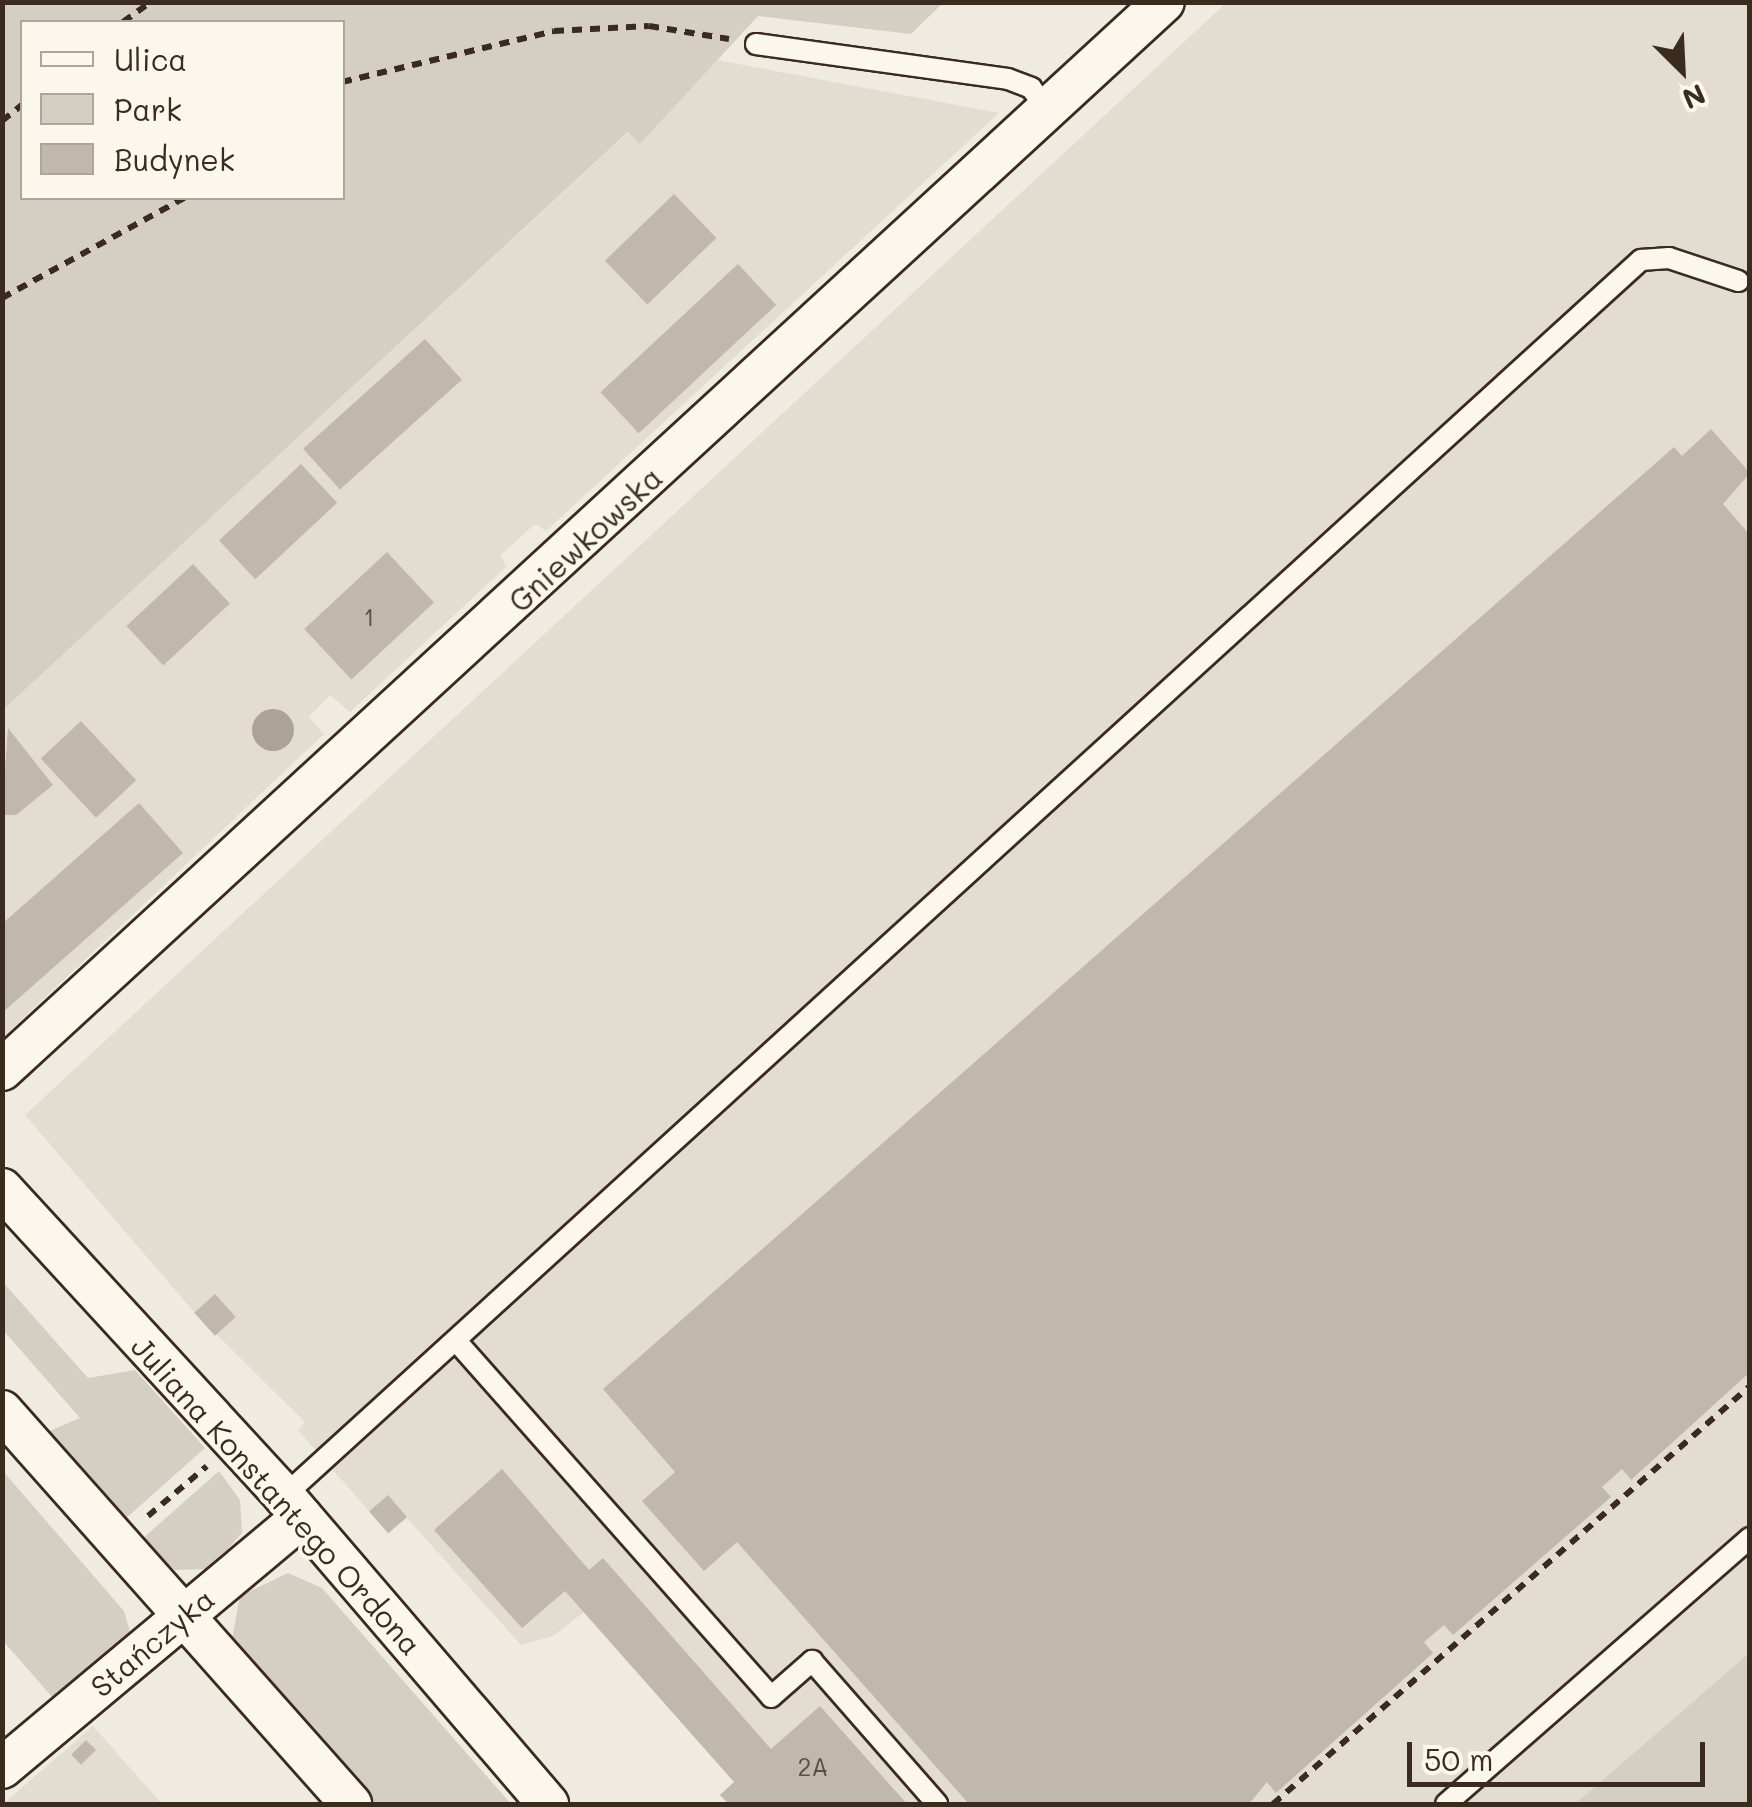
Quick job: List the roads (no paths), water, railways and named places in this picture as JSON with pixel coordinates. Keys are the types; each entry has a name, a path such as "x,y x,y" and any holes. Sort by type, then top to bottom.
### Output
{"street":[{"name":"Gniewkowska","path":"2,1070 1164,2"},
{"name":"Juliana Konstantego Ordona","path":"2,1189 293,1506 548,1804"},
{"path":"2,1412 351,1804"},
{"name":"Stańczyka","path":"2,1768 184,1615 293,1506"}],"lane":[{"path":"756,44 1008,79 1031,88 1048,110"},
{"path":"293,1506 458,1344 1641,260 1669,258 1738,281"},
{"path":"458,1344 771,1696 812,1662 937,1804"},
{"path":"1446,1804 1750,1538"}]}
